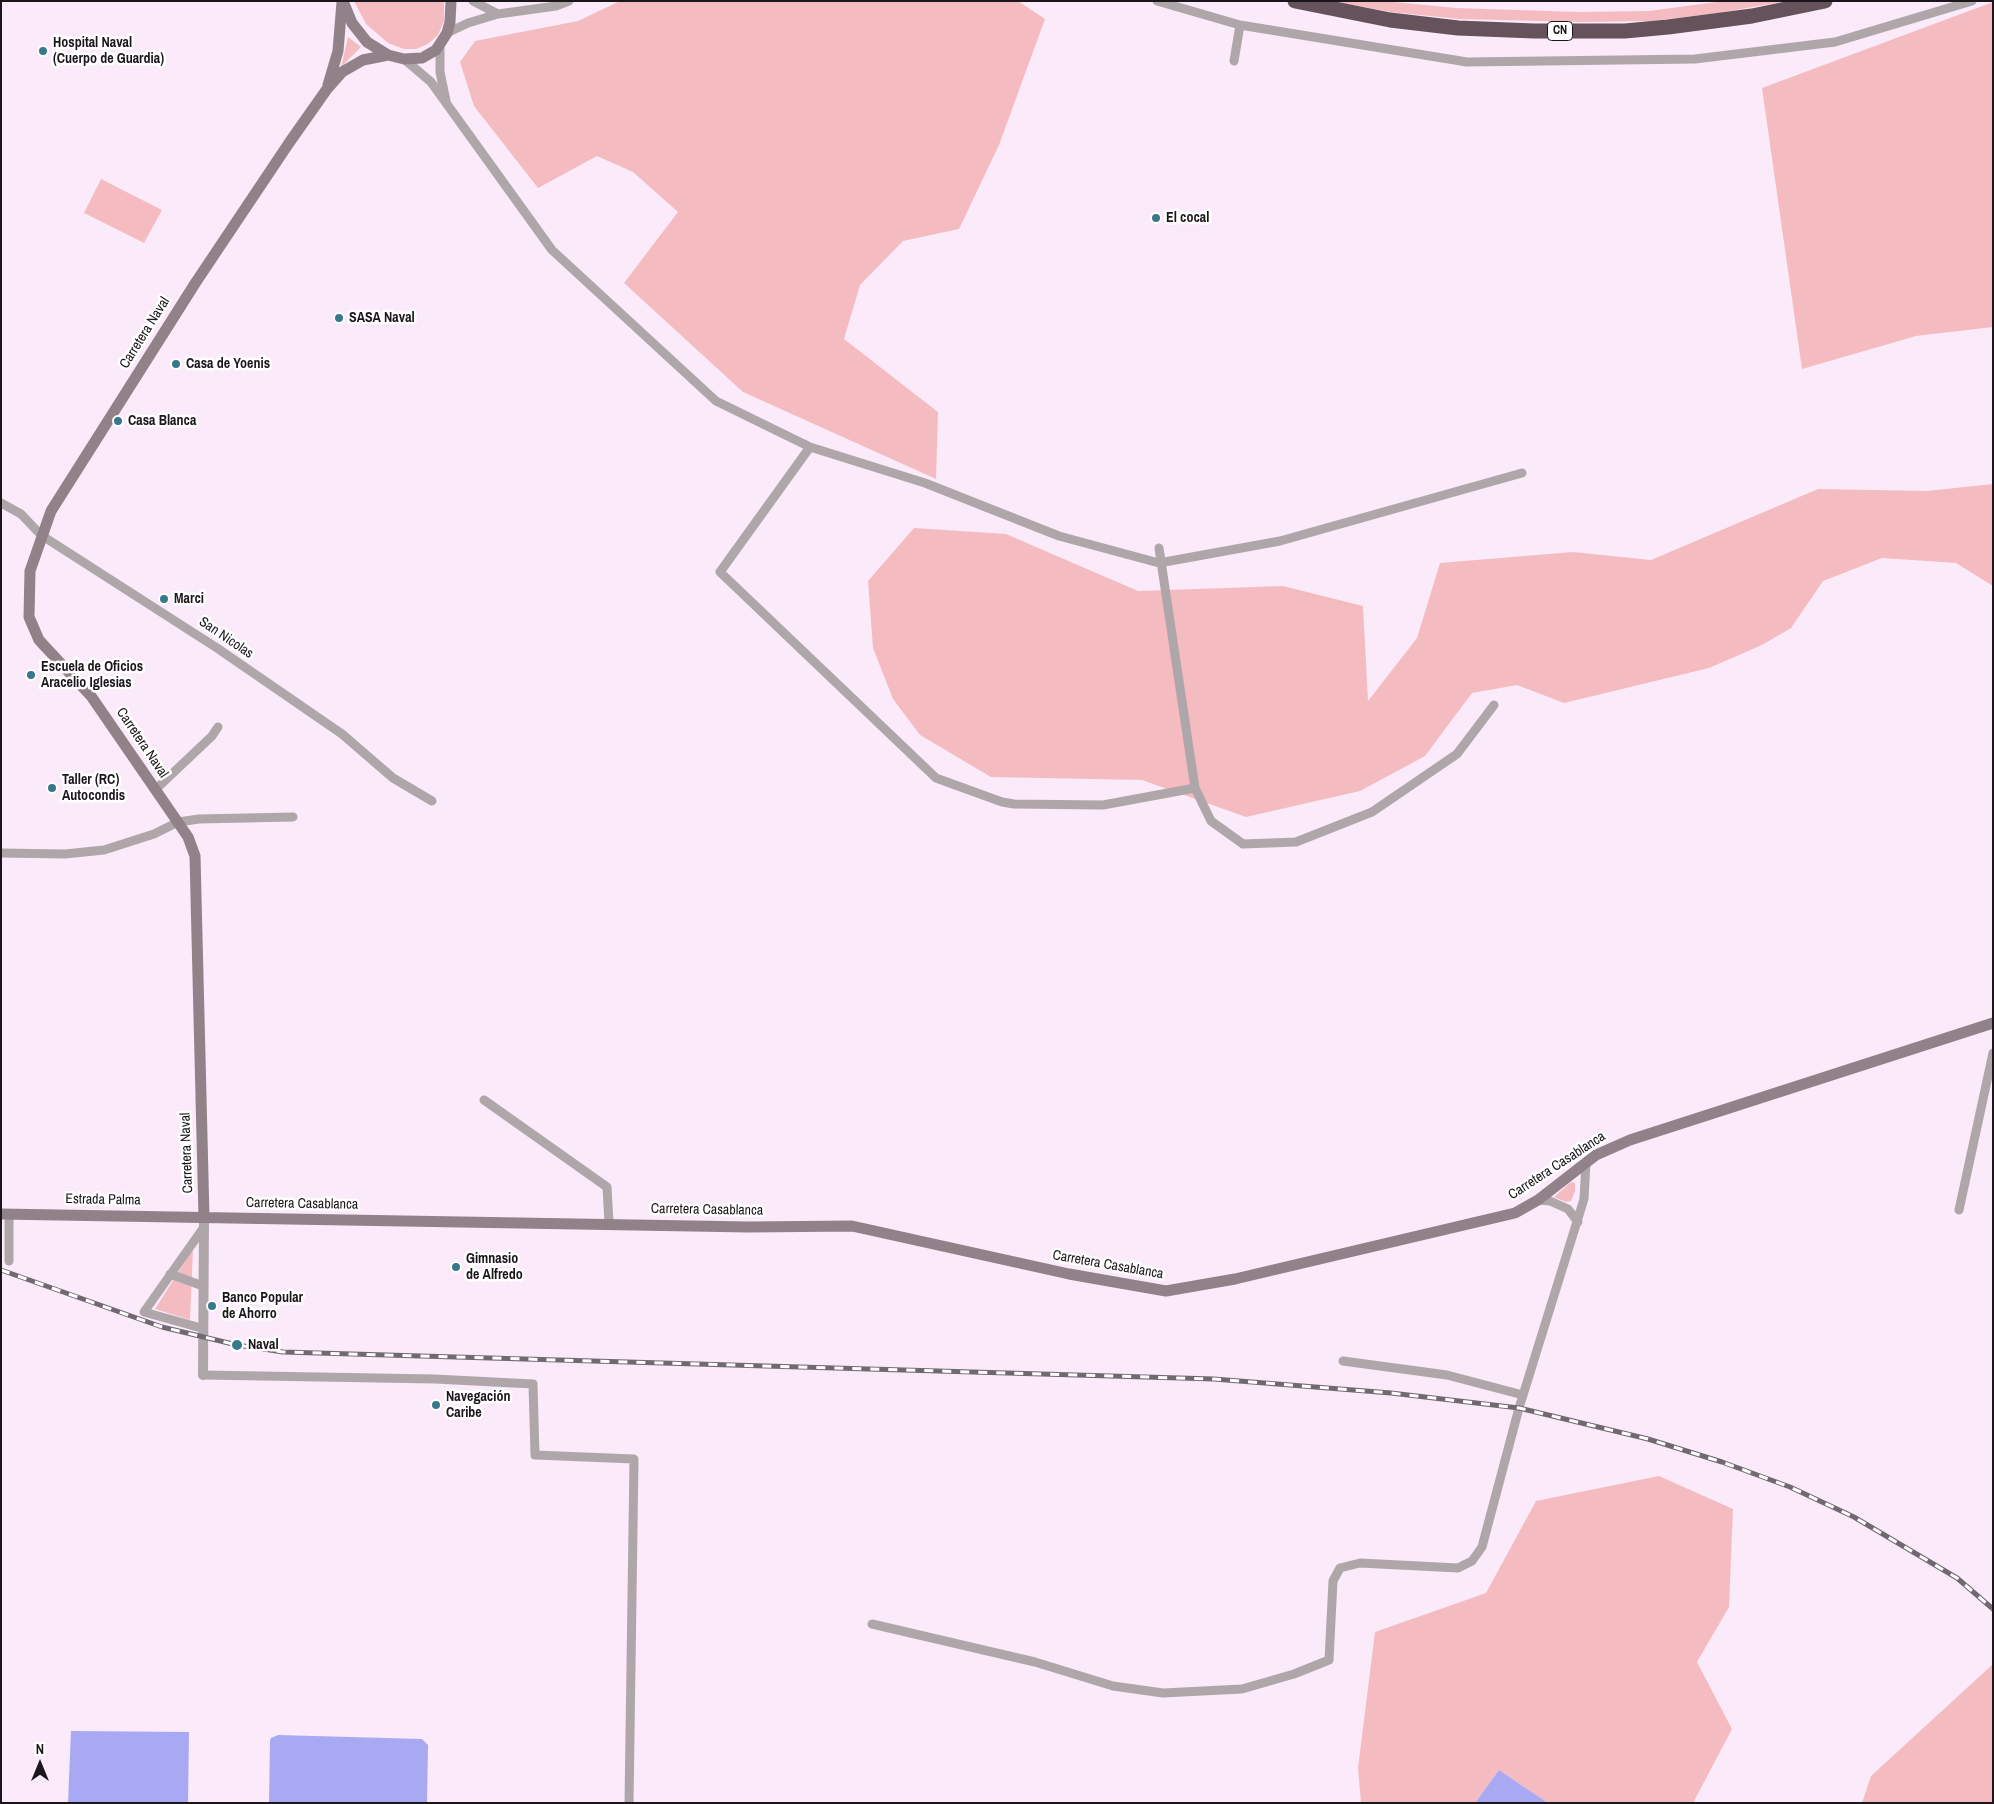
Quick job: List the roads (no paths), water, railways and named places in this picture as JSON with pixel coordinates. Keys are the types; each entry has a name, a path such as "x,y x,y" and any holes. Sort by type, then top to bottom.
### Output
{"highway":[{"name":"CN","path":"1295,1 1390,20 1458,28 1534,31 1625,31 1668,27 1752,16 1825,1"}],"main road":[{"path":"342,1 359,34 367,42 388,55 404,58 422,58 430,54 440,44 447,33 450,22 451,1"},
{"name":"Carretera Naval","path":"327,89 338,51 342,1"},
{"name":"Carretera Naval","path":"204,1222 195,856 188,837 92,696 39,640 33,630 29,617 28,585 32,558 51,511 196,282 327,89 352,65 363,60 388,55"},
{"name":"Carretera Casablanca","path":"204,1222 609,1223 749,1227 852,1226 1069,1274 1166,1291 1235,1279 1515,1213 1538,1200 1586,1162 1608,1149 1630,1140 1993,1023"},
{"name":"Estrada Palma","path":"5,1214 204,1222"}],"street":[{"path":"473,1 498,14"},
{"path":"447,33 468,23 498,14 556,6 569,1"},
{"path":"1157,1 1240,25 1467,62 1695,59 1835,42 1972,1"},
{"path":"1234,61 1240,25"},
{"path":"440,44 442,80 449,110"},
{"path":"404,58 431,82 449,110 552,250 716,402 810,447 925,483 1059,536 1160,563 1280,541 1522,473"},
{"path":"810,447 720,572 936,778 1002,802 1014,804 1103,805 1195,788"},
{"name":"San Nicolas","path":"1,503 21,514 41,535 217,648 342,734 392,778 432,801"},
{"path":"1159,548 1195,788 1210,821 1243,844 1296,842 1372,812 1457,754 1494,705"},
{"path":"155,790 212,736 218,726"},
{"path":"1,853 64,854 104,850 154,834 178,822 199,819 293,816"},
{"path":"1959,1210 1993,1053"},
{"path":"484,1100 607,1187 609,1223"},
{"path":"872,1624 1035,1662 1114,1686 1163,1693 1242,1689 1294,1674 1329,1660 1333,1581 1340,1568 1360,1563 1458,1568 1472,1561 1482,1546 1523,1395 1578,1222 1584,1199 1586,1162"},
{"path":"1538,1200 1550,1201 1568,1209 1578,1222"},
{"path":"5,1214 9,1261"},
{"path":"201,1328 144,1312 204,1222"},
{"path":"204,1222 201,1328 203,1375 436,1379 532,1384 535,1455 634,1459 629,1803"},
{"path":"170,1274 203,1286"},
{"path":"1343,1362 1447,1375 1523,1395"}],"water":[{"path":"71,1731 189,1732 188,1803 68,1803"},
{"path":"278,1735 422,1739 428,1745 427,1803 269,1803 270,1741 271,1738"},
{"path":"1499,1770 1548,1803 1475,1803"}],"railway":[{"path":"1,1270 162,1327 237,1345 283,1352 1214,1379 1391,1393 1519,1408 1648,1439 1722,1462 1790,1487 1854,1517 1957,1578 1993,1609"}],"place":[{"name":"Hospital Naval (Cuerpo de Guardia)","path":"43,51"},
{"name":"El cocal","path":"1156,218"},
{"name":"SASA Naval","path":"339,318"},
{"name":"Casa de Yoenis","path":"176,364"},
{"name":"Casa Blanca","path":"118,421"},
{"name":"Marci","path":"164,599"},
{"name":"Escuela de Oficios Aracelio Iglesias","path":"31,675"},
{"name":"Taller (RC) Autocondis","path":"52,788"},
{"name":"Gimnasio de Alfredo","path":"456,1267"},
{"name":"Banco Popular de Ahorro","path":"212,1306"},
{"name":"Naval","path":"237,1345"},
{"name":"Navegación Caribe","path":"436,1405"}]}
